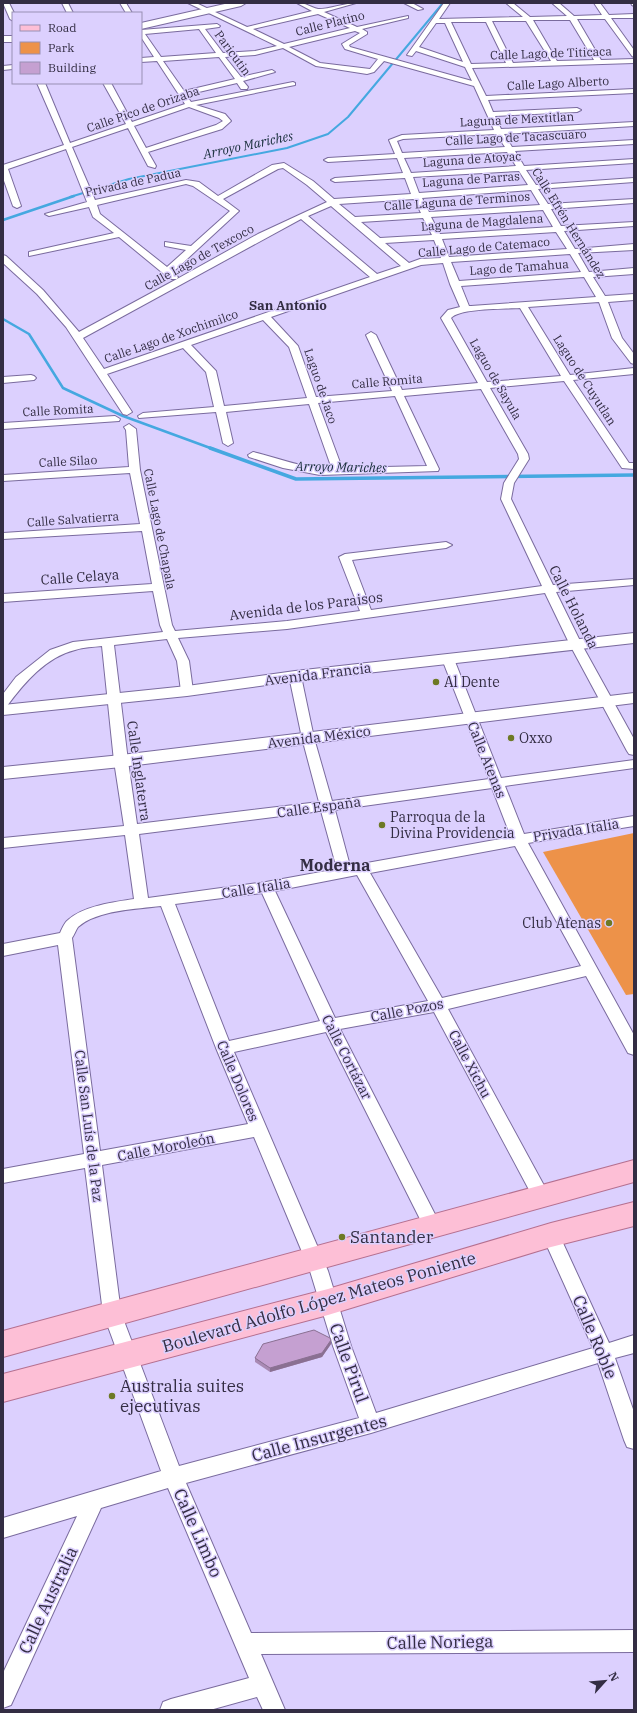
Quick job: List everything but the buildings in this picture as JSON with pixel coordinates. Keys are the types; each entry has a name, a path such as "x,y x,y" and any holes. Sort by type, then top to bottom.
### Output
{"main road":[{"path":"142,26 241,3"},
{"path":"3,1344 112,1313 314,1260 634,1171"},
{"name":"Boulevard Adolfo López Mateos Poniente","path":"3,1388 328,1302 551,1236 634,1214"}],"street":[{"path":"6,3 12,17"},
{"path":"65,3 70,12"},
{"path":"123,3 128,12"},
{"path":"191,3 283,46 322,67 361,72 372,71 386,59"},
{"path":"300,3 365,34 345,44 345,47 477,85"},
{"path":"246,29 353,3"},
{"path":"407,3 420,9"},
{"path":"404,64 447,3"},
{"path":"509,3 522,11 530,19 555,63"},
{"path":"555,3 572,18 599,62"},
{"path":"597,3 634,55"},
{"path":"433,21 634,16"},
{"name":"Calle Platino","path":"142,60 248,54 406,17"},
{"path":"488,20 511,65"},
{"name":"Calle Efrén Hernández","path":"447,21 508,149 546,207 602,299 612,326 624,348 634,361"},
{"path":"142,32 217,26"},
{"name":"Paricutin","path":"201,28 248,92"},
{"path":"142,34 189,105 222,116 227,120 226,124 143,151"},
{"name":"Calle Lago de Titicaca","path":"414,48 469,66 634,61"},
{"path":"181,94 272,72"},
{"path":"41,84 96,215 180,281"},
{"path":"108,84 152,166"},
{"name":"Calle Pico de Orizaba","path":"3,167 68,147 189,105 211,99 293,84"},
{"name":"Calle Lago Alberto","path":"483,98 634,91"},
{"path":"568,94 583,118"},
{"path":"490,114 583,118"},
{"name":"Laguna de Mextitlan","path":"399,156 392,142 395,139 402,137 499,132 583,118 616,134 634,124"},
{"path":"616,134 634,157"},
{"name":"Calle Lago de Tacascuaro","path":"328,160 508,149 616,134 634,142"},
{"path":"399,156 437,237 444,259 465,308 471,309 523,306 634,297"},
{"name":"Laguna de Atoyac","path":"335,180 520,167 634,161"},
{"path":"218,199 281,165 289,168 333,202 407,266"},
{"path":"3,167 17,206"},
{"name":"Laguna de Parras","path":"333,202 634,180"},
{"name":"Privada de Padua","path":"49,214 186,182 196,184 234,212 193,249"},
{"name":"Calle Laguna de Terminos","path":"354,220 634,201"},
{"name":"Calle Lago de Texcoco","path":"78,337 302,215 333,202"},
{"path":"302,215 377,278"},
{"name":"Laguna de Magdalena","path":"379,241 634,224"},
{"path":"32,254 120,234"},
{"path":"168,244 193,249"},
{"name":"Calle Lago de Catemaco","path":"407,266 420,262 444,259 634,247"},
{"path":"167,272 193,249"},
{"path":"3,258 40,292 78,337 102,373 121,415 120,426 137,422"},
{"name":"Calle Lago de Xochimilco","path":"102,373 266,317 407,266"},
{"name":"Lago de Tamahua","path":"454,284 634,271"},
{"name":"Laguo de Cuyutlan","path":"523,306 567,378 630,466"},
{"name":"Laguo de Sayula","path":"465,308 450,312 446,318 524,454 524,459 516,472"},
{"name":"Laguo de Jaco","path":"266,317 293,346 338,472"},
{"path":"253,455 302,470 338,472 434,469 371,335"},
{"path":"185,344 211,371 228,443"},
{"path":"624,348 634,347"},
{"name":"Calle Romita","path":"137,422 220,408 398,394 634,371"},
{"path":"3,380 31,378"},
{"path":"121,415 137,422"},
{"name":"Calle Romita","path":"3,426 121,415"},
{"name":"Calle Lago de Chapala","path":"137,422 131,429 135,470 145,527 166,625 170,635 175,641 183,661 187,690"},
{"name":"Calle Silao","path":"3,478 135,470"},
{"name":"Calle Holanda","path":"516,472 508,485 506,499 548,590 606,702 634,751"},
{"name":"Calle Salvatierra","path":"3,536 145,527"},
{"path":"367,614 345,557 446,545"},
{"name":"Avenida de los Paraisos","path":"3,703 20,680 54,653 73,646 170,635 287,625 548,590 634,582"},
{"name":"Calle Celaya","path":"3,598 158,587"},
{"name":"Avenida Francia","path":"3,710 634,638"},
{"name":"Calle Inglaterra","path":"108,642 121,761 142,904"},
{"name":"Calle Atenas","path":"448,659 519,840 634,1049"},
{"path":"295,676 308,738 345,872"},
{"name":"Avenida México","path":"3,773 121,761 634,698"},
{"name":"Calle España","path":"3,843 131,830 327,806 634,764"},
{"name":"Privada Italia","path":"519,840 634,821"},
{"name":"Calle Italia","path":"65,938 72,924 83,916 102,910 266,887 519,840"},
{"name":"Calle Xichu","path":"361,870 438,1005 541,1196"},
{"name":"Calle Cortázar","path":"266,887 330,1025 432,1226"},
{"name":"Calle Dolores","path":"166,901 224,1048 314,1260 328,1302"},
{"path":"3,950 65,938"},
{"name":"Calle San Luís de la Paz","path":"65,938 112,1313 128,1354"},
{"name":"Calle Pozos","path":"224,1048 330,1025 438,1005 590,969"},
{"name":"Calle Moroleón","path":"3,1176 258,1129"},
{"name":"Calle Roble","path":"551,1236 604,1353 634,1440"},
{"name":"Calle Pirul","path":"328,1302 342,1346 371,1424"},
{"name":"Calle Insurgentes","path":"3,1528 94,1502 173,1477 371,1424 634,1344"},
{"name":"Calle Limbo","path":"128,1354 173,1477 246,1644 262,1686 274,1710"},
{"name":"Calle Australia","path":"3,1697 94,1502"},
{"name":"Calle Noriega","path":"246,1644 634,1641"},
{"path":"172,1710 262,1686"}],"green space":[{"name":"Club Atenas","path":"634,833 634,994 626,995 543,852"}],"waterway":[{"name":"Arroyo Mariches","path":"70,197 129,179 287,148 328,134 348,117 443,3"},
{"name":"Arroyo Mariches","path":"3,220 74,196"},
{"name":"Arroyo Mariches","path":"3,319 29,334 63,388 123,416 213,449"},
{"name":"Arroyo Mariches","path":"210,448 296,479 634,475"}],"place":[{"name":"Al Dente","path":"436,682"},
{"name":"Oxxo","path":"511,738"},
{"name":"Parroqua de la Divina Providencia","path":"382,825"},
{"name":"Club Atenas","path":"609,923"},
{"name":"Santander","path":"342,1237"},
{"name":"Australia suites ejecutivas","path":"112,1396"}],"district":[{"name":"San Antonio","path":"288,305"},
{"name":"Moderna","path":"335,865"}]}
